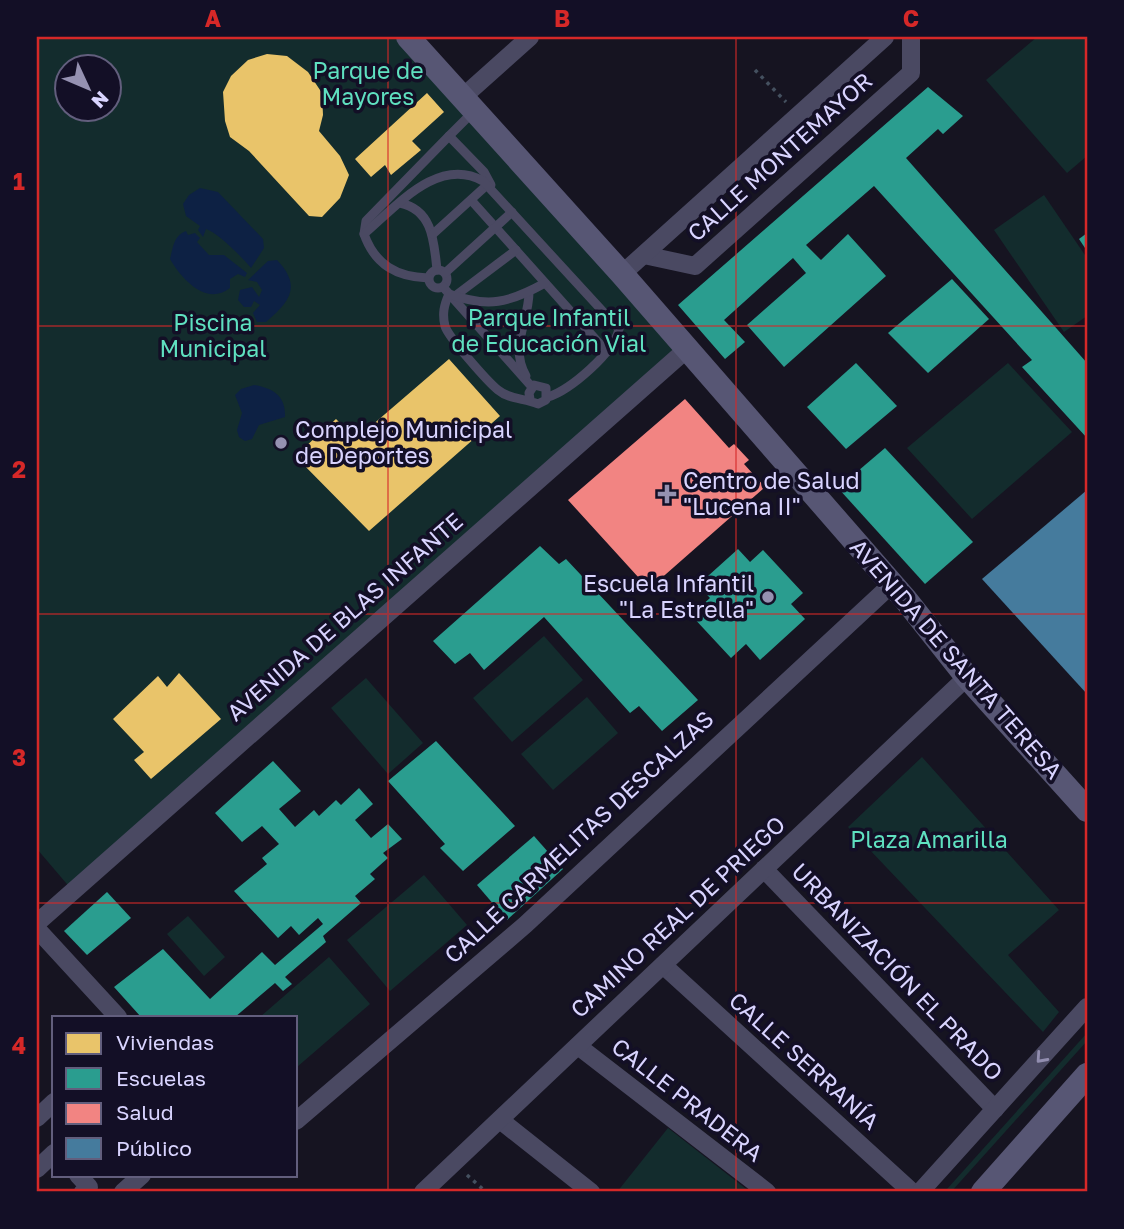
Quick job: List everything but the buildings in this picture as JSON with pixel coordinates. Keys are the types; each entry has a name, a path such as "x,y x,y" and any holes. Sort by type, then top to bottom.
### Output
{"street":[{"name":"AVENIDA DE SANTA TERESA","path":"408,37 470,102 622,274 892,584 967,677 1087,810"},
{"path":"470,102 530,37"},
{"name":"CALLE MONTEMAYOR","path":"622,274 886,37"},
{"name":"CALLE MONTEMAYOR","path":"644,255 695,267 911,73 911,37"},
{"name":"AVENIDA DE BLAS INFANTE","path":"37,923 687,349"},
{"name":"CALLE CARMELITAS DESCALZAS","path":"298,1119 525,925 892,584"},
{"name":"CAMINO REAL DE PRIEGO","path":"423,1192 967,677"},
{"name":"URBANIZACIÓN EL PRADO","path":"764,869 995,1109"},
{"path":"37,929 117,1016"},
{"name":"CALLE SERRANÍA","path":"663,965 912,1192"},
{"path":"919,1192 1087,1007"},
{"name":"CALLE PRADERA","path":"578,1046 767,1192"},
{"path":"983,1192 1087,1075"},
{"path":"37,1118 52,1104"},
{"path":"500,1120 591,1192"},
{"path":"37,1169 52,1155"},
{"path":"79,1176 89,1187 83,1192"},
{"path":"123,1192 141,1176"}],"lane":[{"path":"470,102 449,136 366,221 364,234 369,248 386,268 407,277 428,278 441,271 512,212"},
{"path":"449,136 484,172 494,193"},
{"path":"364,234 400,203 442,174 467,172 487,185 619,329 617,340 561,393 538,404 530,399 518,400 498,390 446,329 443,308 449,292 447,279 441,271 433,234 424,216 413,205 400,203"},
{"path":"433,234 487,185"},
{"path":"471,200 607,352"},
{"path":"449,292 516,250"},
{"path":"428,278 434,288 475,303 505,302 545,283"},
{"path":"449,292 532,387"},
{"path":"529,292 529,306 517,345 522,370 532,387 530,399"},
{"path":"532,387 544,386 548,397"}],"path":[{"path":"755,70 786,102"},
{"path":"455,1164 486,1192"}],"green space":[{"name":"Complejo Municipal de Deportes","path":"37,37 405,37 687,349 72,890 37,849"},
{"path":"1037,37 1087,37 1087,156 1067,173 986,80"},
{"path":"1044,195 1087,258 1087,316 1064,332 994,230"},
{"path":"1008,363 1072,432 972,519 907,448"},
{"path":"544,636 583,680 512,742 473,698"},
{"path":"366,678 423,743 388,774 331,708"},
{"path":"587,697 618,733 553,790 521,754"},
{"name":"Plaza Amarilla","path":"922,757 1059,910 1008,955 1059,1012 1043,1032 848,827"},
{"path":"424,875 467,925 390,991 347,940"},
{"path":"188,916 225,957 204,976 167,934"},
{"path":"329,957 370,1004 298,1066 298,1016 261,1016"},
{"path":"1087,1033 1087,1041 951,1192 947,1189"},
{"path":"668,1128 750,1192 617,1192"}],"water":[{"path":"200,188 218,192 263,239 264,248 251,268 211,231 206,229 203,237 198,230 200,226 186,216 183,204 189,195"},
{"path":"186,231 188,235 195,233 200,238 197,242 209,255 224,255 247,273 245,277 238,274 230,279 230,288 212,294 187,282 170,259 176,238"},
{"path":"277,260 289,278 290,293 281,308 266,322 257,322 253,313 260,305 254,301 251,307 244,307 238,300 240,290 252,287 259,297 262,290 257,282 248,280 268,261"},
{"path":"254,385 267,388 281,398 285,417 259,425 252,439 245,441 239,437 237,430 242,413 235,395 241,389"}],"place":[{"name":"Complejo Municipal de Deportes","path":"281,443"},
{"name":"Centro de Salud \"Lucena II\"","path":"667,494"},
{"name":"Escuela Infantil \"La Estrella\"","path":"768,597"}],"park label":[{"name":"Parque de Mayores","path":"368,84"},
{"name":"Parque Infantil de Educación Vial","path":"549,331"},
{"name":"Piscina Municipal","path":"213,336"}]}
